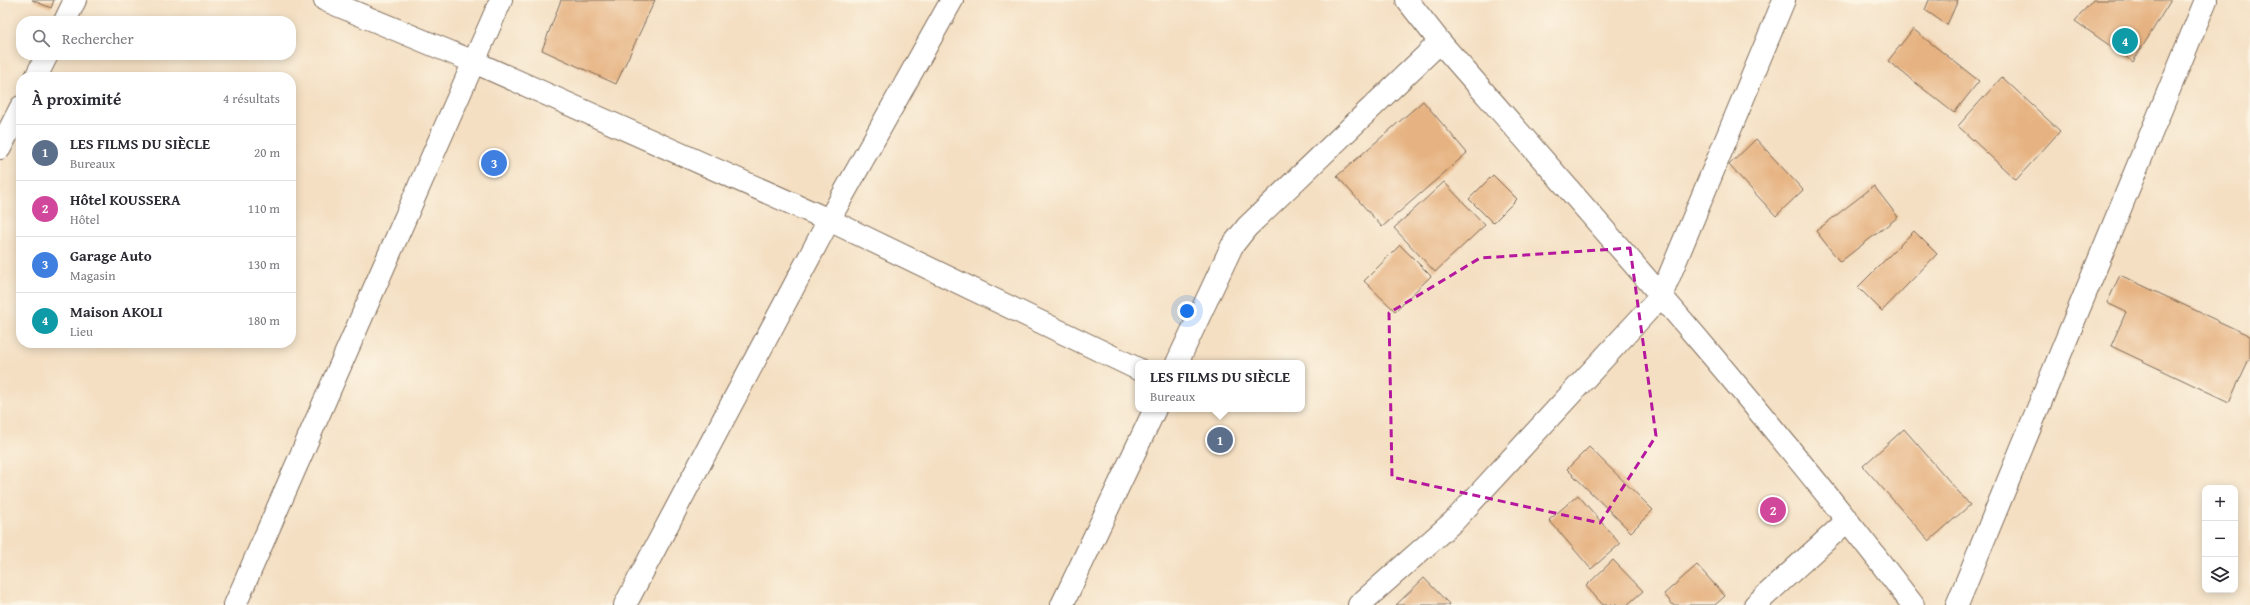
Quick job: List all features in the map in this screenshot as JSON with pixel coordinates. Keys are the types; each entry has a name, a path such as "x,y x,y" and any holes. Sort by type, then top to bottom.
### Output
{"street":[{"path":"67,16 75,0"},
{"path":"325,0 474,62 829,220 1135,368"},
{"path":"235,605 501,0"},
{"path":"625,605 829,220 952,0"},
{"path":"1407,0 1440,42 1661,296 1848,520 1912,605"},
{"path":"1359,605 1454,521 1661,296 1784,0"},
{"path":"1957,605 2206,0"},
{"path":"1178,360 1232,246 1248,227 1440,42"},
{"path":"38,72 44,60"},
{"path":"0,148 16,117"},
{"path":"1062,605 1154,412"},
{"path":"1755,605 1848,520"}],"highlighted area":[{"path":"1630,248 1656,436 1600,523 1392,477 1389,313 1480,258"}],"building":[{"path":"32,0 54,0 51,8"},
{"path":"561,0 655,0 616,84 542,50"},
{"path":"1929,0 1958,0 1947,25 1925,10"},
{"path":"2093,0 2171,0 2133,62 2075,21"},
{"path":"1913,29 1979,81 1954,113 1888,61"},
{"path":"2002,77 2060,131 2016,180 1958,126"},
{"path":"1423,101 1467,153 1382,227 1337,176"},
{"path":"1756,139 1803,190 1776,216 1729,165"},
{"path":"1493,175 1517,199 1493,223 1469,199"},
{"path":"1444,182 1485,225 1435,272 1394,228"},
{"path":"1874,186 1898,217 1840,262 1816,231"},
{"path":"1914,231 1937,254 1882,311 1858,287"},
{"path":"1400,245 1431,276 1395,311 1364,281"},
{"path":"2120,275 2250,336 2250,357 2229,402 2111,346 2126,312 2107,303"},
{"path":"1904,429 1970,505 1929,541 1863,466"},
{"path":"1589,447 1653,510 1631,532 1567,469"},
{"path":"1578,495 1620,544 1591,569 1549,520"},
{"path":"1613,560 1643,591 1627,605 1603,605 1586,586"},
{"path":"1697,565 1725,596 1715,605 1673,605 1664,594"},
{"path":"1424,578 1450,605 1396,605"}],"place":[{"name":"Maison AKOLI","path":"2125,41"},
{"name":"Garage Auto","path":"494,163"},
{"name":"LES FILMS DU SIÈCLE","path":"1220,440"},
{"name":"Hôtel KOUSSERA","path":"1773,510"}]}
